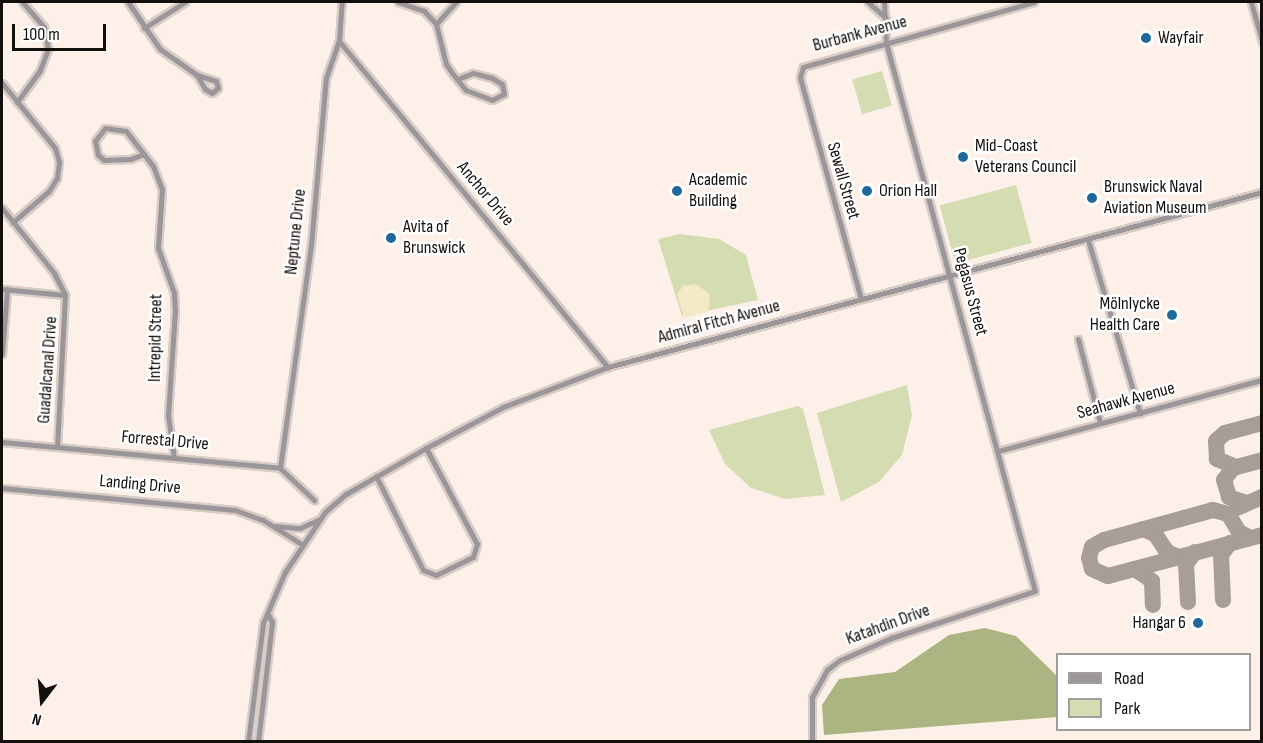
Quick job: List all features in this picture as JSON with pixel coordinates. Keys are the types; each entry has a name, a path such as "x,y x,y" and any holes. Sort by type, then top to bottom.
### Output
{"street":[{"path":"17,102 40,70 48,49 44,27 22,2"},
{"path":"128,2 160,49 197,75"},
{"path":"144,28 185,2"},
{"name":"Neptune Drive","path":"280,468 311,245 326,78 339,41 342,2"},
{"path":"398,2 424,11 436,24 446,64 457,79 466,90 492,100 504,94 502,84 492,78 473,73 457,79"},
{"path":"436,24 456,2"},
{"path":"868,2 886,18"},
{"name":"Pegasus Street","path":"884,2 886,43 1035,591"},
{"name":"Burbank Avenue","path":"802,71 807,64 1034,2"},
{"path":"1251,2 1262,41"},
{"name":"Anchor Drive","path":"339,41 608,367"},
{"name":"Sewall Street","path":"802,71 818,149 861,299"},
{"path":"2,83 54,148 59,162 57,178 49,191 13,222"},
{"name":"Intrepid Street","path":"144,154 130,159 104,160 98,155 95,141 105,128 120,127 132,136 144,154 162,189 158,248 174,293 168,415 174,458"},
{"name":"Admiral Fitch Avenue","path":"248,740 263,623 268,616 285,572 320,520 346,494 426,448 503,407 608,367 1262,192"},
{"name":"Guadalcanal Drive","path":"2,208 54,273 65,295 57,447"},
{"path":"1088,240 1140,413"},
{"path":"2,354 4,289 65,295"},
{"path":"1078,339 1100,423"},
{"name":"Seahawk Avenue","path":"998,451 1262,380"},
{"name":"Forrestal Drive","path":"2,442 280,468"},
{"path":"376,476 398,525 429,574 436,575 477,551 426,448"},
{"path":"280,468 314,500"},
{"name":"Landing Drive","path":"2,488 221,507 272,525 300,528 320,520"},
{"name":"Landing Drive","path":"272,525 303,545"},
{"name":"Katahdin Drive","path":"812,741 812,697 822,677 840,660 891,638 1035,591"},
{"name":"Admiral Fitch Avenue","path":"260,741 272,622 268,616"},
{"path":"248,740 260,741"}],"green space":[{"path":"882,71 892,106 862,114 852,80"},
{"path":"1016,185 1032,243 955,263 940,205"},
{"path":"680,234 719,239 746,255 758,300 682,316 658,239"},
{"path":"907,385 912,415 902,455 879,482 841,502 817,413"},
{"path":"798,406 803,409 825,495 785,499 751,488 725,464 709,430"},
{"path":"985,628 1016,636 1056,675 1056,717 824,735 822,705 839,679 895,672 949,635"}],"sand":[{"path":"695,284 709,293 710,306 706,312 684,318 677,295 683,286"}],"taxiway":[{"path":"1236,467 1217,459 1216,441 1225,433 1262,423"},
{"path":"1244,502 1229,497 1224,480 1233,468 1262,460"},
{"path":"1237,508 1262,497"},
{"path":"1250,538 1239,532 1228,514 1213,510 1104,540 1092,547 1089,558 1092,569 1108,576 1262,535"},
{"path":"1143,529 1155,534 1167,552 1179,557"},
{"path":"1223,600 1221,555 1230,543"},
{"path":"1188,602 1186,564 1195,552"},
{"path":"1135,569 1152,581 1153,605"}],"place":[{"name":"Wayfair","path":"1146,38"},
{"name":"Mid-Coast Veterans Council","path":"963,157"},
{"name":"Academic Building","path":"677,191"},
{"name":"Orion Hall","path":"867,191"},
{"name":"Brunswick Naval Aviation Museum","path":"1092,198"},
{"name":"Avita of Brunswick","path":"391,238"},
{"name":"Mölnlycke Health Care","path":"1172,315"},
{"name":"Hangar 6","path":"1198,623"}]}
